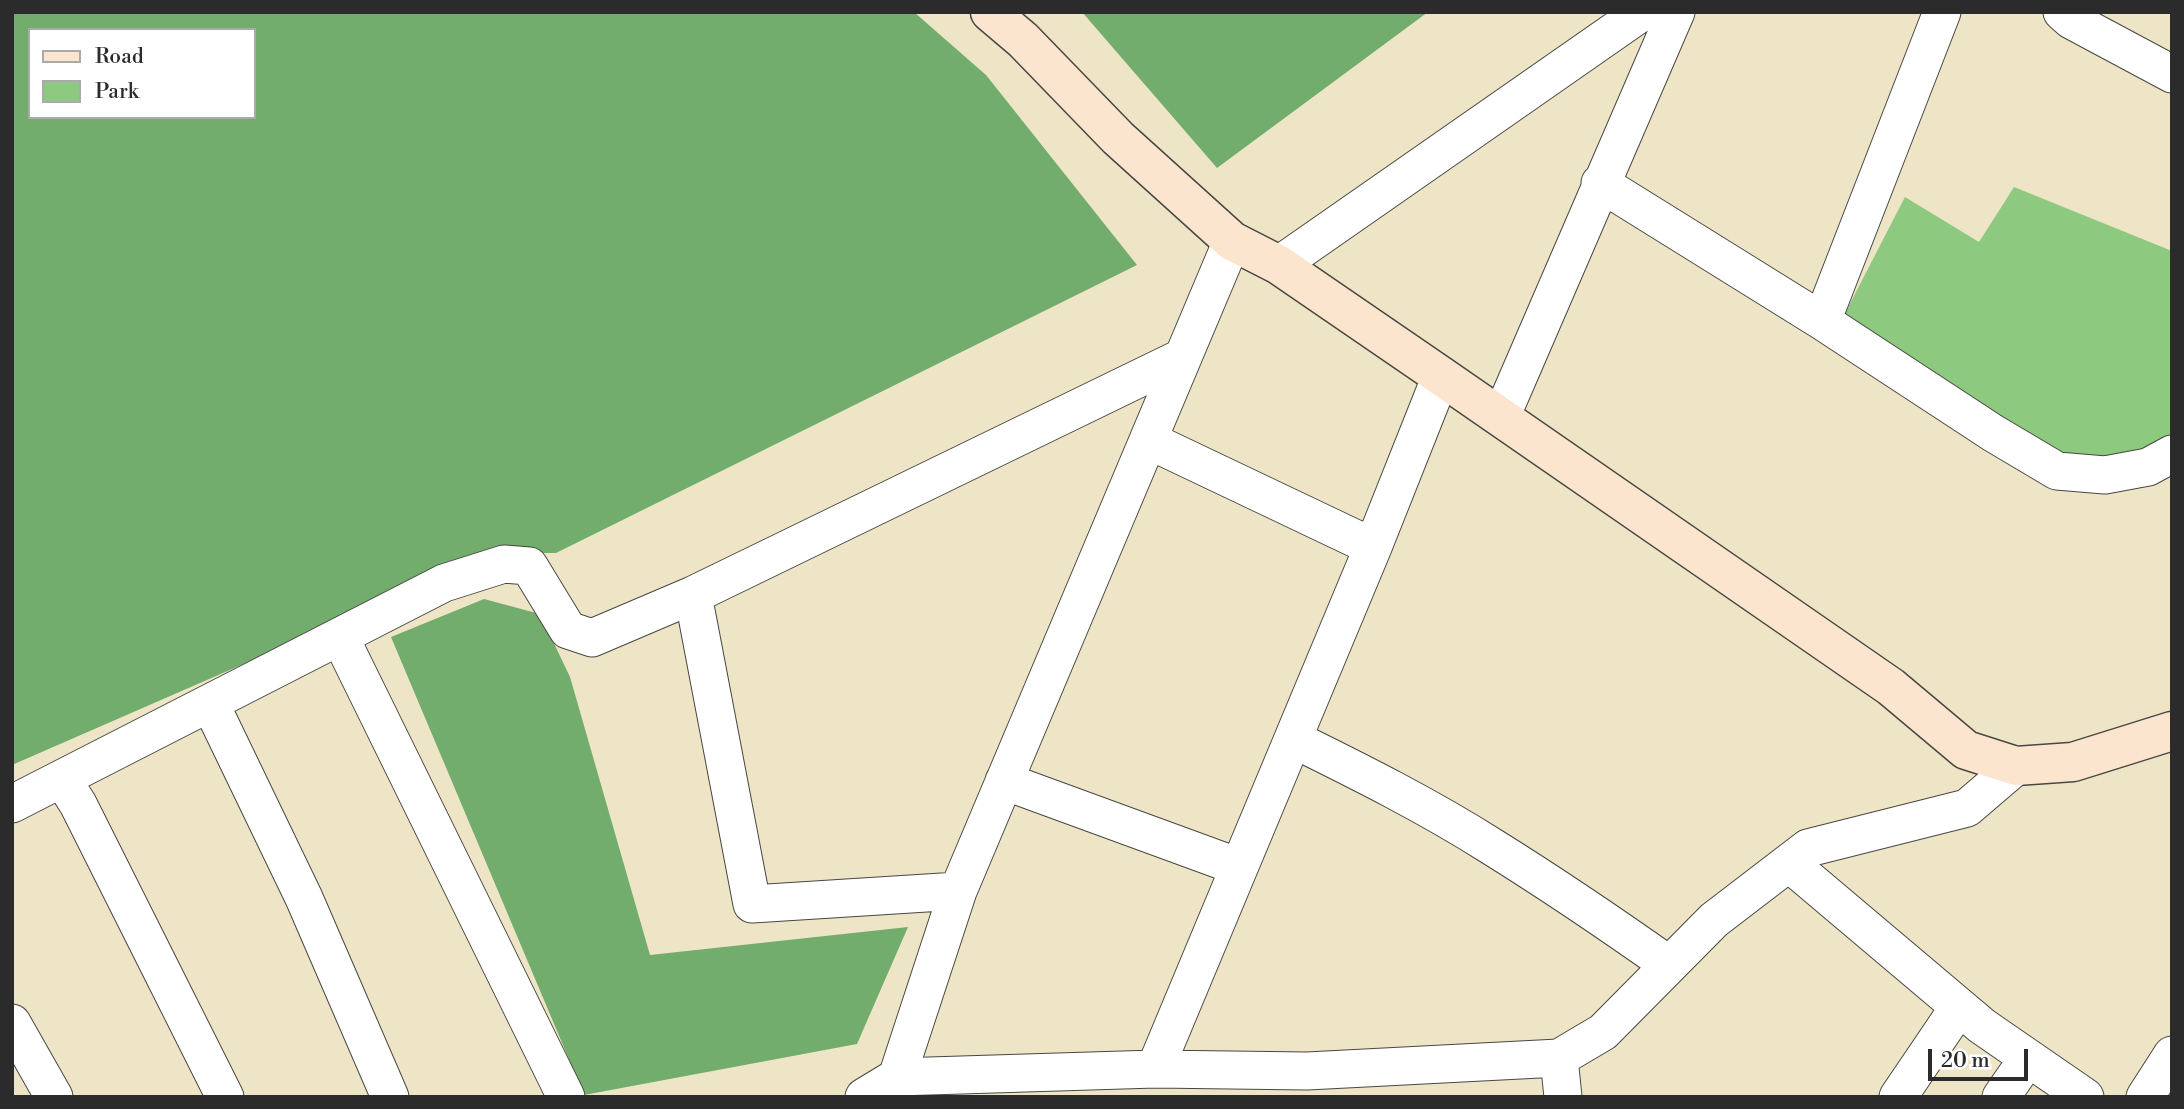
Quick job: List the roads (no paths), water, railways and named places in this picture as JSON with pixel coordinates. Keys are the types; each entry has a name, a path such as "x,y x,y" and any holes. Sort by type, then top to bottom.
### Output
{"street":[{"path":"990,12 1023,40 1118,138 1232,241 1279,265 1891,687 1966,750 2015,766 2073,762 2172,731"},
{"path":"1279,265 1642,12"},
{"path":"1500,417 1676,12"},
{"path":"1822,321 1942,12"},
{"path":"2062,12 2071,20 2172,74"},
{"path":"1601,183 2057,471 2105,475 2147,467 2172,454"},
{"path":"897,1077 958,891 1232,241"},
{"path":"12,804 444,583 504,564 529,566 568,630 592,638 693,595 1183,357"},
{"path":"1154,1069 1373,547 1441,376"},
{"path":"1148,440 1373,547"},
{"path":"693,595 752,904 958,891"},
{"path":"340,637 566,1097"},
{"path":"210,703 304,898 390,1097"},
{"path":"1293,738 1362,773 1490,845 1670,965"},
{"path":"864,1097 897,1077 1154,1069 1314,1084 1559,1058 1603,1032 1714,920 1808,848 1967,808 2015,766"},
{"path":"62,779 78,804 225,1097"},
{"path":"1004,781 1239,867"},
{"path":"1789,863 1959,1007 2085,1097"},
{"path":"1898,1097 1959,1007"},
{"path":"12,1023 54,1097"},
{"path":"2146,1097 2172,1055"},
{"path":"1559,1058 1563,1097"},
{"path":"2001,1097 2028,1058"}]}
